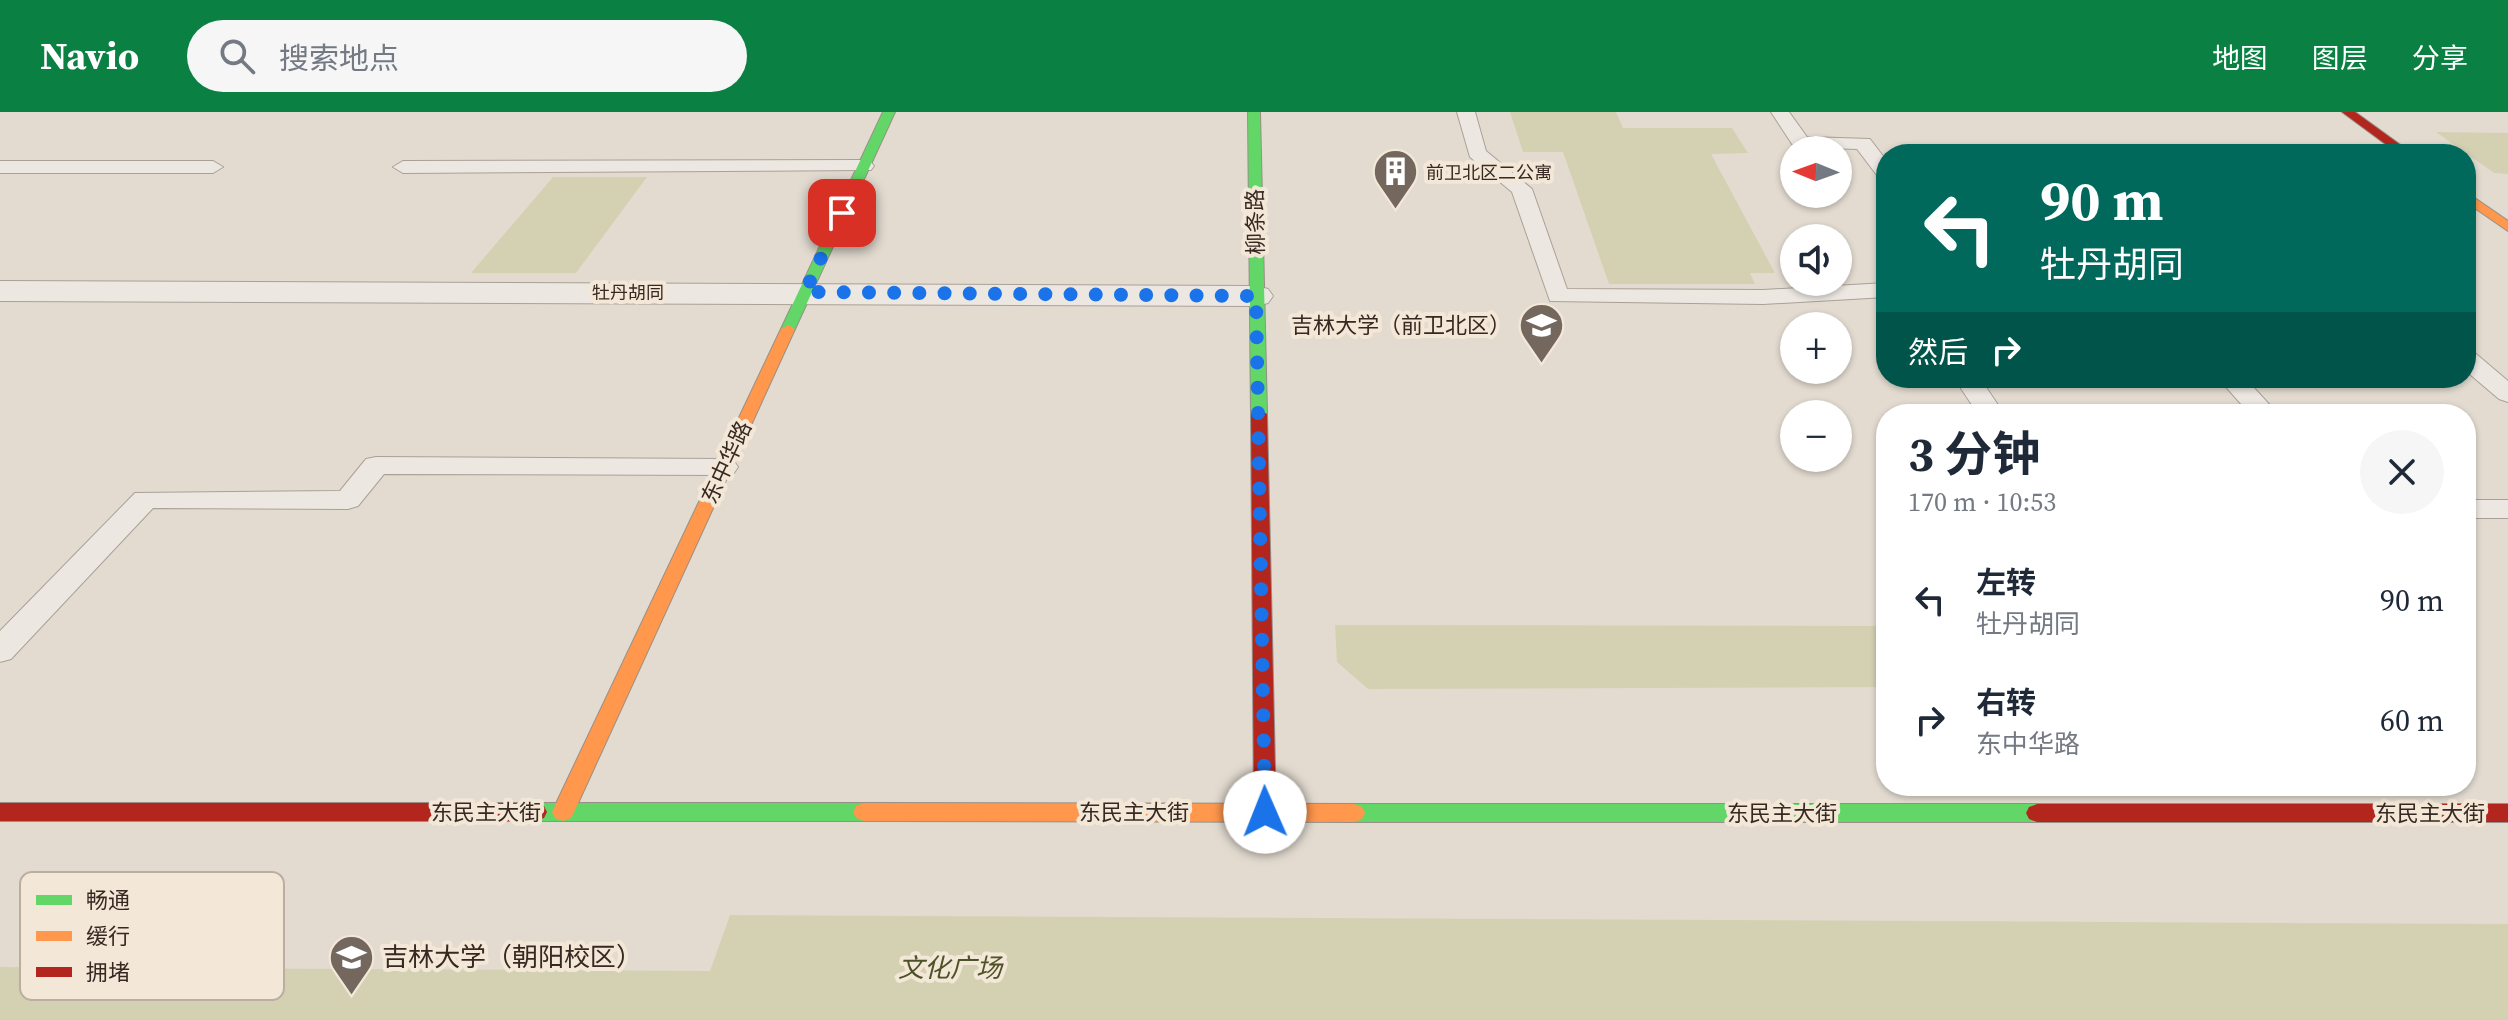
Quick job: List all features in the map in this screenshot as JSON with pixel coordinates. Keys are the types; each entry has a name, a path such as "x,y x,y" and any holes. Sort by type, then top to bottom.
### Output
{"street":[{"name":"东中华路","path":"563,812 889,112"},
{"name":"柳条路","path":"1254,112 1265,812"},
{"path":"2348,112 2393,144"},
{"path":"2476,203 2508,227"},
{"name":"牡丹胡同","path":"0,291 1256,296"},
{"name":"东民主大街","path":"0,812 2508,813"}],"lane":[{"path":"1466,112 1477,153 1522,189 1558,296 1763,297 1876,291"},
{"path":"1780,112 1801,143 1863,143 1876,161"},
{"path":"403,167 864,166"},
{"path":"0,167 213,167"},
{"path":"2476,367 2508,394"},
{"path":"2240,388 2256,404"},
{"path":"0,651 145,499 348,500 376,465 724,467"},
{"path":"2476,509 2508,509"}],"green space":[{"path":"1510,112 1616,112 1623,128 1732,128 1748,153 1711,154 1775,273 1750,273 1755,284 1609,284 1563,152 1523,152"},
{"path":"2436,132 2508,133 2508,174 2494,173 2476,160 2476,144 2453,144"},
{"path":"553,177 647,177 576,273 471,273"},
{"path":"1335,625 1876,626 1876,687 1368,689 1337,662"},
{"name":"文化广场","path":"730,915 2508,924 2508,1020 0,1020 0,967 20,967 20,1000 284,1000 284,969 710,971"}],"traffic: fast":[{"path":"788,329 889,112"},
{"path":"1254,112 1259,414"},
{"path":"536,812 864,812"},
{"path":"1354,813 2037,813"}],"traffic: slow":[{"path":"2476,203 2508,227"},
{"path":"563,812 788,329"},
{"path":"864,812 1354,813"}],"traffic: jam":[{"path":"2348,112 2393,144"},
{"path":"1259,414 1265,812"},
{"path":"0,812 536,812"},
{"path":"2037,813 2508,813"}],"place":[{"name":"前卫北区二公寓","path":"1395,211"},
{"name":"吉林大学（前卫北区）","path":"1542,364"},
{"name":"吉林大学（朝阳校区）","path":"351,996"}],"route":[{"path":"842,213 805,292 1256,296 1265,812"}]}
